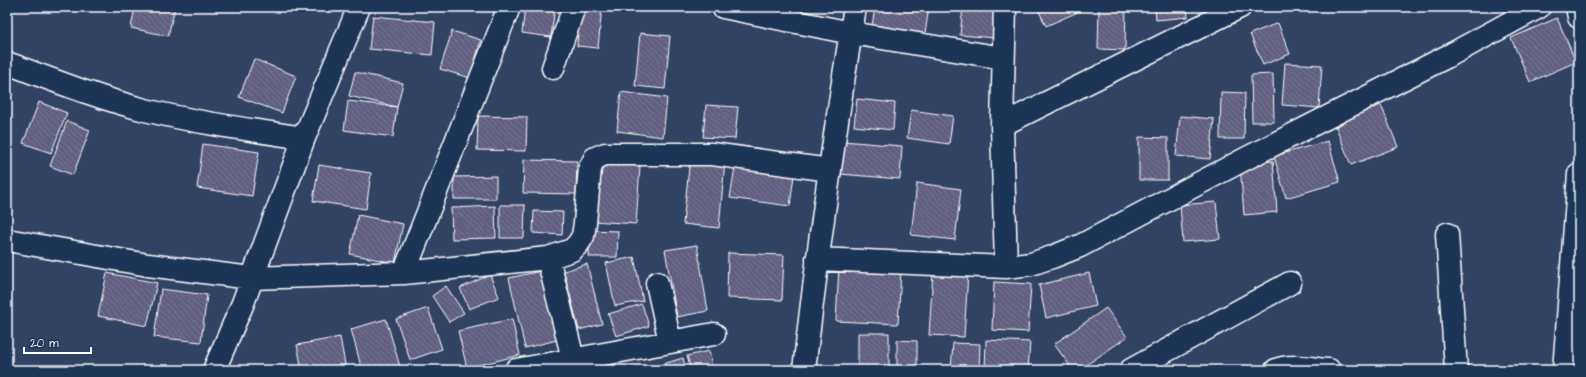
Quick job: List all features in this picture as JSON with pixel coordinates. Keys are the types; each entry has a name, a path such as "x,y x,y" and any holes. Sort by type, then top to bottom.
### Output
{"street":[{"path":"214,370 243,303 304,138 359,7"},
{"path":"404,273 509,7"},
{"path":"553,68 574,7"},
{"path":"723,7 851,33 1003,58"},
{"path":"804,370 816,259 830,170 834,133 855,7"},
{"path":"1005,7 1002,126 1006,266"},
{"path":"1002,126 1240,7"},
{"path":"816,259 1006,266 1031,264 1052,257 1080,246 1247,158 1452,54 1539,7"},
{"path":"1577,7 1579,17"},
{"path":"7,63 87,92 144,110 193,121 304,138"},
{"path":"7,240 148,265 251,278 404,273 548,258 572,250 583,236 586,223 590,168 595,158 605,154 712,154 830,170"},
{"path":"1564,370 1579,174"},
{"path":"1447,234 1456,370"},
{"path":"548,258 573,359"},
{"path":"657,283 670,342"},
{"path":"1130,370 1290,283"},
{"path":"522,369 573,359 599,362 670,342 714,334"},
{"path":"1276,370 1279,368 1301,367 1329,370"}],"building":[{"path":"135,7 175,7 168,36 131,28"},
{"path":"448,7 491,7 491,11 448,10"},
{"path":"525,7 555,7 551,37 522,33"},
{"path":"580,7 602,7 598,48 577,46"},
{"path":"875,7 929,7 925,34 872,26"},
{"path":"963,7 997,7 995,38 960,35"},
{"path":"1037,7 1079,7 1080,11 1046,26"},
{"path":"1099,7 1126,7 1125,50 1098,49"},
{"path":"1155,7 1187,7 1188,17 1156,20"},
{"path":"373,16 435,22 432,55 369,49"},
{"path":"1557,18 1576,62 1530,82 1511,38"},
{"path":"1278,23 1290,54 1263,65 1250,34"},
{"path":"452,31 481,40 470,78 440,69"},
{"path":"640,33 670,36 665,89 635,86"},
{"path":"254,59 296,76 282,113 239,97"},
{"path":"1285,63 1322,65 1319,108 1282,105"},
{"path":"355,72 403,83 397,107 349,96"},
{"path":"1273,74 1274,122 1252,122 1251,75"},
{"path":"621,92 667,98 663,137 617,131"},
{"path":"1221,92 1245,93 1244,139 1220,139"},
{"path":"857,99 895,103 893,130 854,126"},
{"path":"348,101 397,107 393,137 344,130"},
{"path":"39,102 67,113 51,153 23,143"},
{"path":"706,105 738,107 735,139 703,137"},
{"path":"1381,105 1398,147 1351,165 1334,122"},
{"path":"911,110 953,116 949,144 907,138"},
{"path":"478,116 527,117 526,151 477,150"},
{"path":"1180,116 1214,119 1210,159 1176,156"},
{"path":"67,121 90,130 73,175 50,166"},
{"path":"1139,137 1168,138 1168,180 1139,180"},
{"path":"843,141 902,146 900,179 840,174"},
{"path":"1328,141 1340,182 1286,198 1274,156"},
{"path":"203,144 259,152 252,196 197,188"},
{"path":"690,158 725,161 719,228 683,224"},
{"path":"524,160 577,161 576,194 523,193"},
{"path":"1273,161 1277,212 1244,215 1240,164"},
{"path":"597,163 640,166 636,224 593,221"},
{"path":"319,165 371,173 366,209 313,201"},
{"path":"735,167 794,175 790,206 730,198"},
{"path":"496,176 496,199 454,199 454,177"},
{"path":"917,183 961,189 955,240 911,235"},
{"path":"1216,202 1220,239 1183,242 1180,205"},
{"path":"500,205 525,205 524,238 500,238"},
{"path":"495,206 496,238 452,239 451,208"},
{"path":"534,211 563,212 562,235 533,233"},
{"path":"358,215 403,224 395,263 350,254"},
{"path":"589,230 618,231 617,257 589,257"},
{"path":"697,245 708,311 677,317 665,250"},
{"path":"728,253 784,255 782,300 727,298"},
{"path":"634,257 643,301 615,306 606,263"},
{"path":"587,264 602,324 579,330 564,271"},
{"path":"839,267 901,270 898,324 836,321"},
{"path":"545,270 561,339 525,348 509,278"},
{"path":"933,271 968,273 964,337 929,335"},
{"path":"107,273 157,283 147,326 98,316"},
{"path":"1089,273 1096,306 1046,318 1039,285"},
{"path":"490,275 499,297 469,309 460,288"},
{"path":"994,282 1031,284 1028,332 992,330"},
{"path":"446,286 464,313 449,322 432,296"},
{"path":"161,289 207,295 201,342 154,337"},
{"path":"642,304 649,326 616,336 608,314"},
{"path":"428,308 442,349 410,360 396,319"},
{"path":"1106,308 1127,337 1079,370 1073,370 1054,344"},
{"path":"386,319 401,370 362,370 351,329"},
{"path":"512,319 520,355 467,368 458,331"},
{"path":"858,333 889,333 889,370 858,370"},
{"path":"340,337 346,370 302,370 297,345"},
{"path":"897,340 917,341 917,370 897,370"},
{"path":"986,340 1030,342 1028,370 985,370"},
{"path":"953,343 980,344 979,370 951,370"},
{"path":"709,351 713,370 691,370 687,356"},
{"path":"683,358 686,370 643,370"},
{"path":"635,366 636,370 620,370 620,369"}]}
